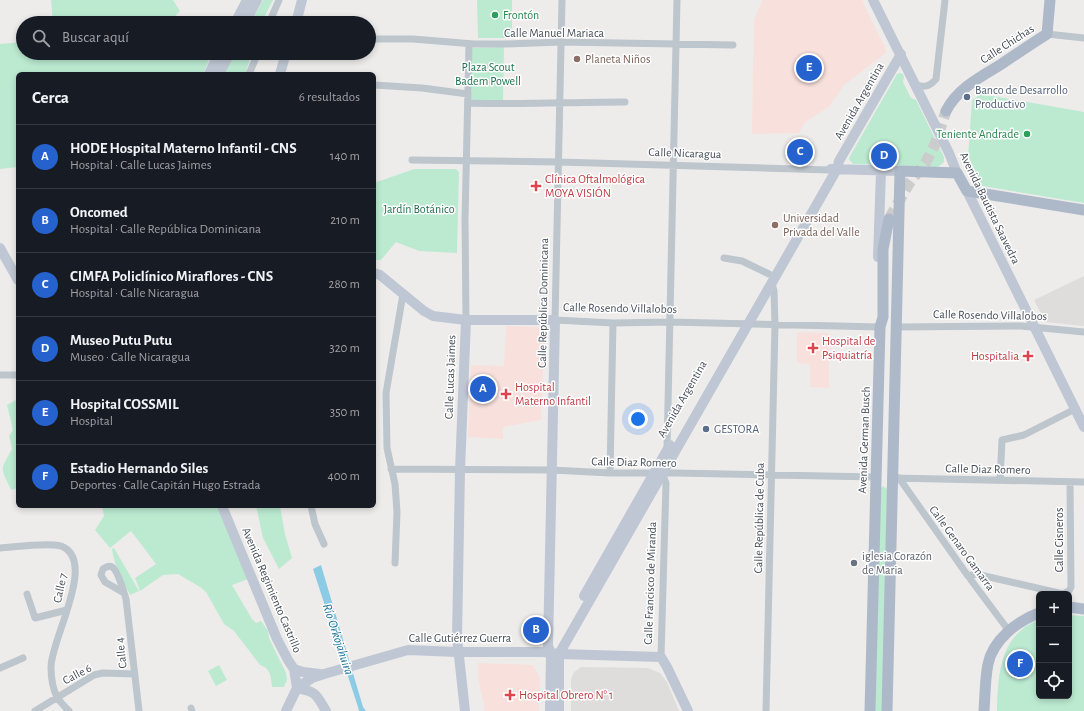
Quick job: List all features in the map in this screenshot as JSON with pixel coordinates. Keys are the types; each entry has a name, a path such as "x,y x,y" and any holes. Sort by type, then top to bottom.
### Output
{"main road":[{"path":"239,16 247,0"},
{"path":"249,16 257,0"},
{"path":"298,16 302,0"},
{"name":"Avenida Bautista Saavedra","path":"873,0 916,85 957,173 1084,427"},
{"name":"Calle Chichas","path":"946,111 950,102 957,94 972,82 1047,34 1050,0"},
{"name":"Avenida Argentina","path":"555,654 900,54"},
{"path":"210,72 216,60"},
{"path":"220,72 226,60"},
{"path":"281,72 284,60"},
{"name":"Calle Nicaragua","path":"835,167 881,171 957,173"},
{"name":"Avenida German Busch","path":"870,711 880,327 878,317 881,171"},
{"path":"887,711 895,478 896,327 900,171"},
{"path":"967,191 1084,210"},
{"path":"889,219 883,249 883,317 880,327 896,327"},
{"path":"0,248 16,276"},
{"name":"Calle Rosendo Villalobos","path":"376,274 380,275 424,311 433,316 466,320 555,320"},
{"name":"Calle Lucas Jaimes","path":"465,711 457,652 460,470 466,320"},
{"name":"Calle República Dominicana","path":"554,685 555,654 548,646 555,320"},
{"path":"876,477 895,478"},
{"name":"Avenida Regimiento Castrillo","path":"223,508 277,639 294,669 297,688"},
{"path":"1072,607 1084,609"},
{"path":"984,711 988,663 997,643 1020,622 1036,614"},
{"name":"Calle Gutiérrez Guerra","path":"325,674 408,650 457,652 543,652 555,654 661,658"},
{"name":"Calle Francisco de Miranda","path":"661,658 667,667 688,711"},
{"path":"294,669 314,675 325,674"},
{"path":"286,711 297,688 312,678 325,674"},
{"path":"325,674 315,686 326,711"},
{"path":"550,711 554,685"},
{"path":"554,685 559,711"},
{"path":"297,688 312,691 319,698"}],"street":[{"path":"272,16 279,0"},
{"name":"Calle República Dominicana","path":"555,320 562,0"},
{"path":"670,453 670,322 677,0"},
{"path":"916,85 927,86 932,84 936,79 945,0"},
{"path":"1047,34 1084,38"},
{"name":"Calle Manuel Mariaca","path":"376,39 413,39 469,44 561,42 733,45"},
{"name":"Calle Lucas Jaimes","path":"466,320 465,219 469,44"},
{"path":"250,72 255,60"},
{"path":"376,85 422,88 468,94"},
{"path":"468,103 506,104 625,102"},
{"name":"Calle Nicaragua","path":"412,160 559,162 673,166 835,167"},
{"path":"724,258 742,261 771,279"},
{"name":"Calle República de Cuba","path":"766,711 775,325 774,291 771,279"},
{"path":"395,563 397,512 395,484 387,448 386,393 403,294"},
{"name":"Calle Rosendo Villalobos","path":"555,320 614,323 670,322 880,327"},
{"path":"610,473 614,323"},
{"name":"Calle Rosendo Villalobos","path":"896,327 1021,326 1084,332"},
{"path":"0,374 16,376"},
{"path":"1000,480 1002,440 1024,435 1075,410"},
{"name":"Calle Diaz Romero","path":"391,469 552,470 610,473 876,477"},
{"name":"Calle Francisco de Miranda","path":"658,473 666,483 661,658"},
{"name":"Calle Diaz Romero","path":"895,478 1084,482"},
{"name":"Calle Genaro Gamarra","path":"895,478 1009,631"},
{"name":"Calle Cisneros","path":"1069,591 1071,587 1070,482"},
{"path":"311,508 314,524 324,544"},
{"name":"Calle 7","path":"0,548 50,545 60,546 68,551 74,559 76,573 74,585 59,632 51,667 57,697"},
{"name":"Calle Cisneros","path":"968,576 976,574 1050,591"},
{"name":"Calle 4","path":"124,593 139,711"},
{"path":"27,594 35,618 67,610"},
{"path":"0,668 23,658"},
{"name":"Calle 6","path":"35,711 94,675 103,673 134,674"},
{"path":"57,697 69,711"}],"shaded area":[{"path":"762,0 862,0 887,52 844,85 829,107 805,122 799,133 752,134 754,20"},
{"path":"1084,276 1084,326 1045,322 1034,300"},
{"name":"Hospital Materno Infantil","path":"506,326 547,328 546,368 543,368 541,420 503,427 503,439 468,437 471,365 504,366"},
{"name":"Hospital de Psiquiatría","path":"797,332 829,333 829,388 810,387 810,364 797,363"},
{"name":"Hospital Obrero N° 1","path":"478,663 533,665 540,678 539,711 484,711 478,678"},
{"path":"581,667 648,668 660,673 667,682 679,711 571,711 571,679 574,672"}],"green space":[{"path":"51,0 173,0 180,11 175,16 52,16"},
{"path":"263,0 273,0 265,16 255,16"},
{"name":"Frontón","path":"477,0 512,0 512,38 478,38"},
{"path":"16,43 16,60 209,60 204,72 16,72 16,167 0,169 0,44"},
{"name":"Plaza Scout Badem Powell","path":"504,47 503,100 471,100 472,48"},
{"path":"231,60 250,60 246,72 224,72"},
{"path":"897,74 903,74 903,82 911,98 916,100 944,157 944,162 938,167 853,164 849,159 850,156"},
{"name":"Teniente Andrade","path":"981,94 1084,112 1084,203 982,186 968,156 972,100"},
{"name":"Jardín Botánico","path":"414,169 456,169 459,172 457,253 419,251 396,242 381,260 376,260 376,182"},
{"path":"16,400 16,489 11,490 3,472 5,461 12,449 9,436 13,430 7,405"},
{"path":"883,486 887,489 883,711 875,711 880,489"},
{"path":"102,508 220,508 251,578 232,585 252,619 256,623 261,621 268,631 269,638 286,673 287,680 284,687 272,687 271,677 266,668 260,665 234,631 224,624 206,592 200,587 178,574 163,575 140,591 135,578 156,564 131,531 110,548 95,530 104,516"},
{"path":"256,508 280,508 285,534 292,558 279,569 263,538"},
{"path":"114,548 139,591 130,595 119,573 112,549"},
{"path":"1072,615 1084,616 1084,711 997,711 999,677 1005,654 1009,644 1016,635 1036,621 1036,699 1072,699"},
{"path":"219,665 227,680 216,686 208,671"}],"water":[{"name":"Río Orkojahuira","path":"321,565 363,707 366,711 359,711 313,569"}],"tunnel":[{"path":"889,219 910,182 926,162 935,144 946,111"}],"place":[{"name":"Frontón","path":"495,15"},
{"name":"Planeta Niños","path":"577,59"},
{"name":"Hospital COSSMIL","path":"809,68"},
{"name":"Banco de Desarrollo Productivo","path":"967,97"},
{"name":"Teniente Andrade","path":"1027,134"},
{"name":"CIMFA Policlínico Miraflores - CNS","path":"800,152"},
{"name":"Museo Putu Putu","path":"884,156"},
{"name":"Clínica Oftalmológica MOYA VISIÓN","path":"536,186"},
{"name":"Universidad Privada del Valle","path":"775,225"},
{"name":"Hospital de Psiquiatría","path":"813,348"},
{"name":"Hospitalia","path":"1028,356"},
{"name":"HODE Hospital Materno Infantil - CNS","path":"483,389"},
{"name":"Hospital Materno Infantil","path":"506,394"},
{"name":"GESTORA","path":"706,429"},
{"name":"iglesia Corazón de Maria","path":"854,563"},
{"name":"Oncomed","path":"536,630"},
{"name":"Estadio Hernando Siles","path":"1020,664"},
{"name":"Hospital Obrero N° 1","path":"510,695"}]}
